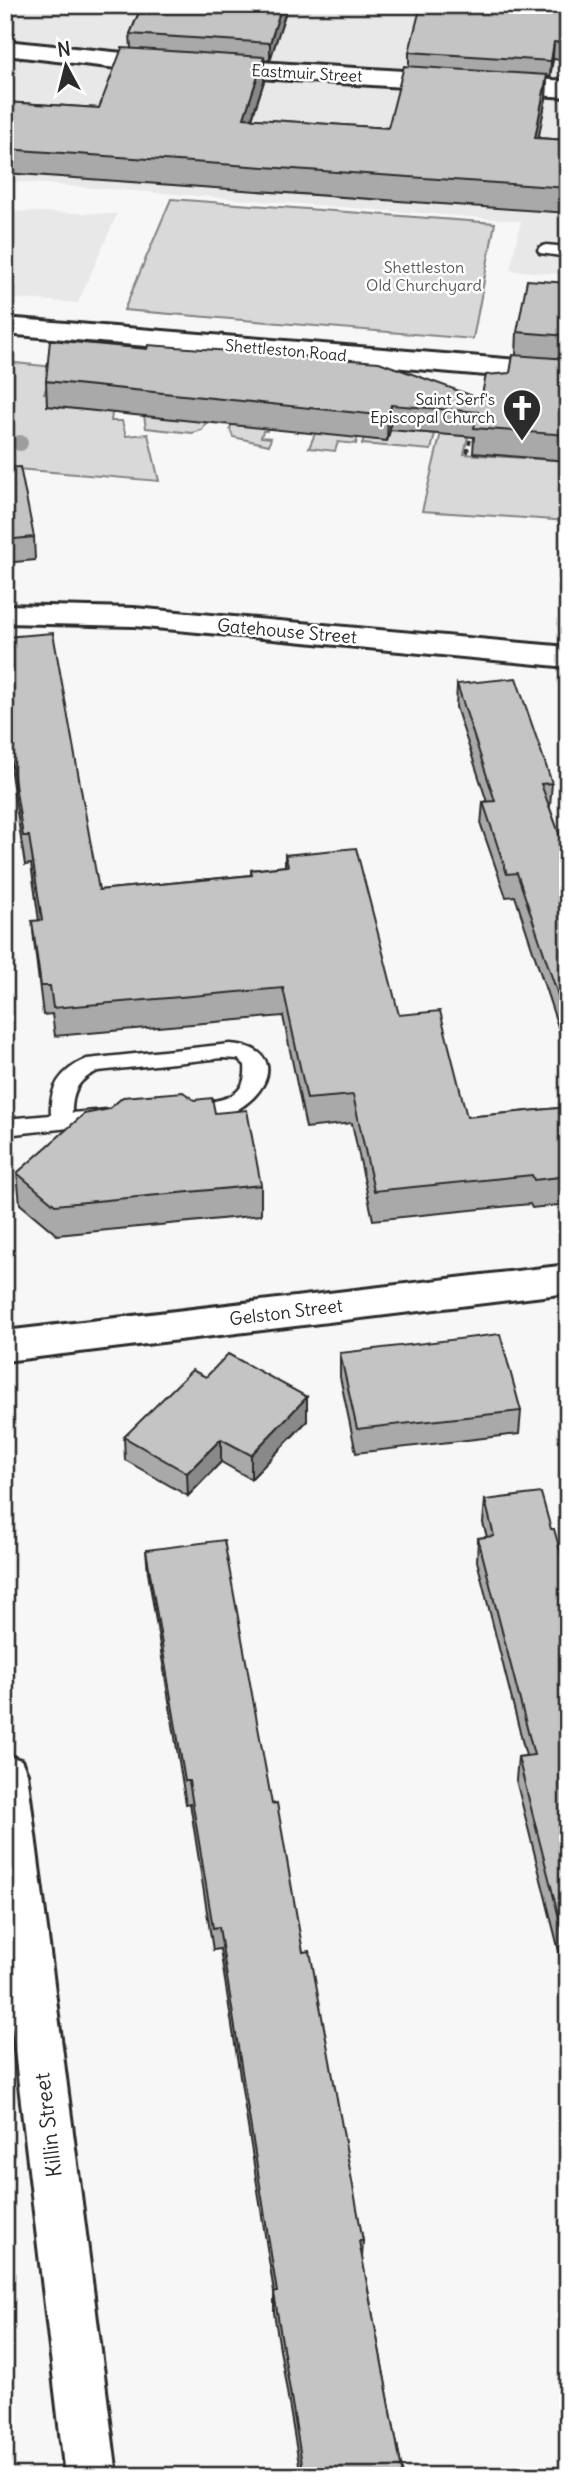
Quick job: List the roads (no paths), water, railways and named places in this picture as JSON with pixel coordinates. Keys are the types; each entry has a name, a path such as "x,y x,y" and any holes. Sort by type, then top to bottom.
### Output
{"street":[{"name":"Eastmuir Street","path":"5,48 143,64 568,89"},
{"name":"Shettleston Road","path":"5,326 568,373"},
{"name":"Gatehouse Street","path":"5,614 134,617 568,657"},
{"name":"Gelston Street","path":"5,1346 568,1279"},
{"name":"Killin Street","path":"5,1773 91,2476"}],"lane":[{"path":"546,250 568,251"},
{"path":"62,1122 60,1098 67,1084 77,1070 94,1064 222,1051 242,1052 253,1059 257,1070 255,1082 229,1106 158,1114"},
{"path":"5,1127 131,1116"}],"place":[{"name":"Saint Serf's Episcopal Church","path":"522,442"}],"park label":[{"name":"Shettleston Old Churchyard","path":"424,276"}]}
